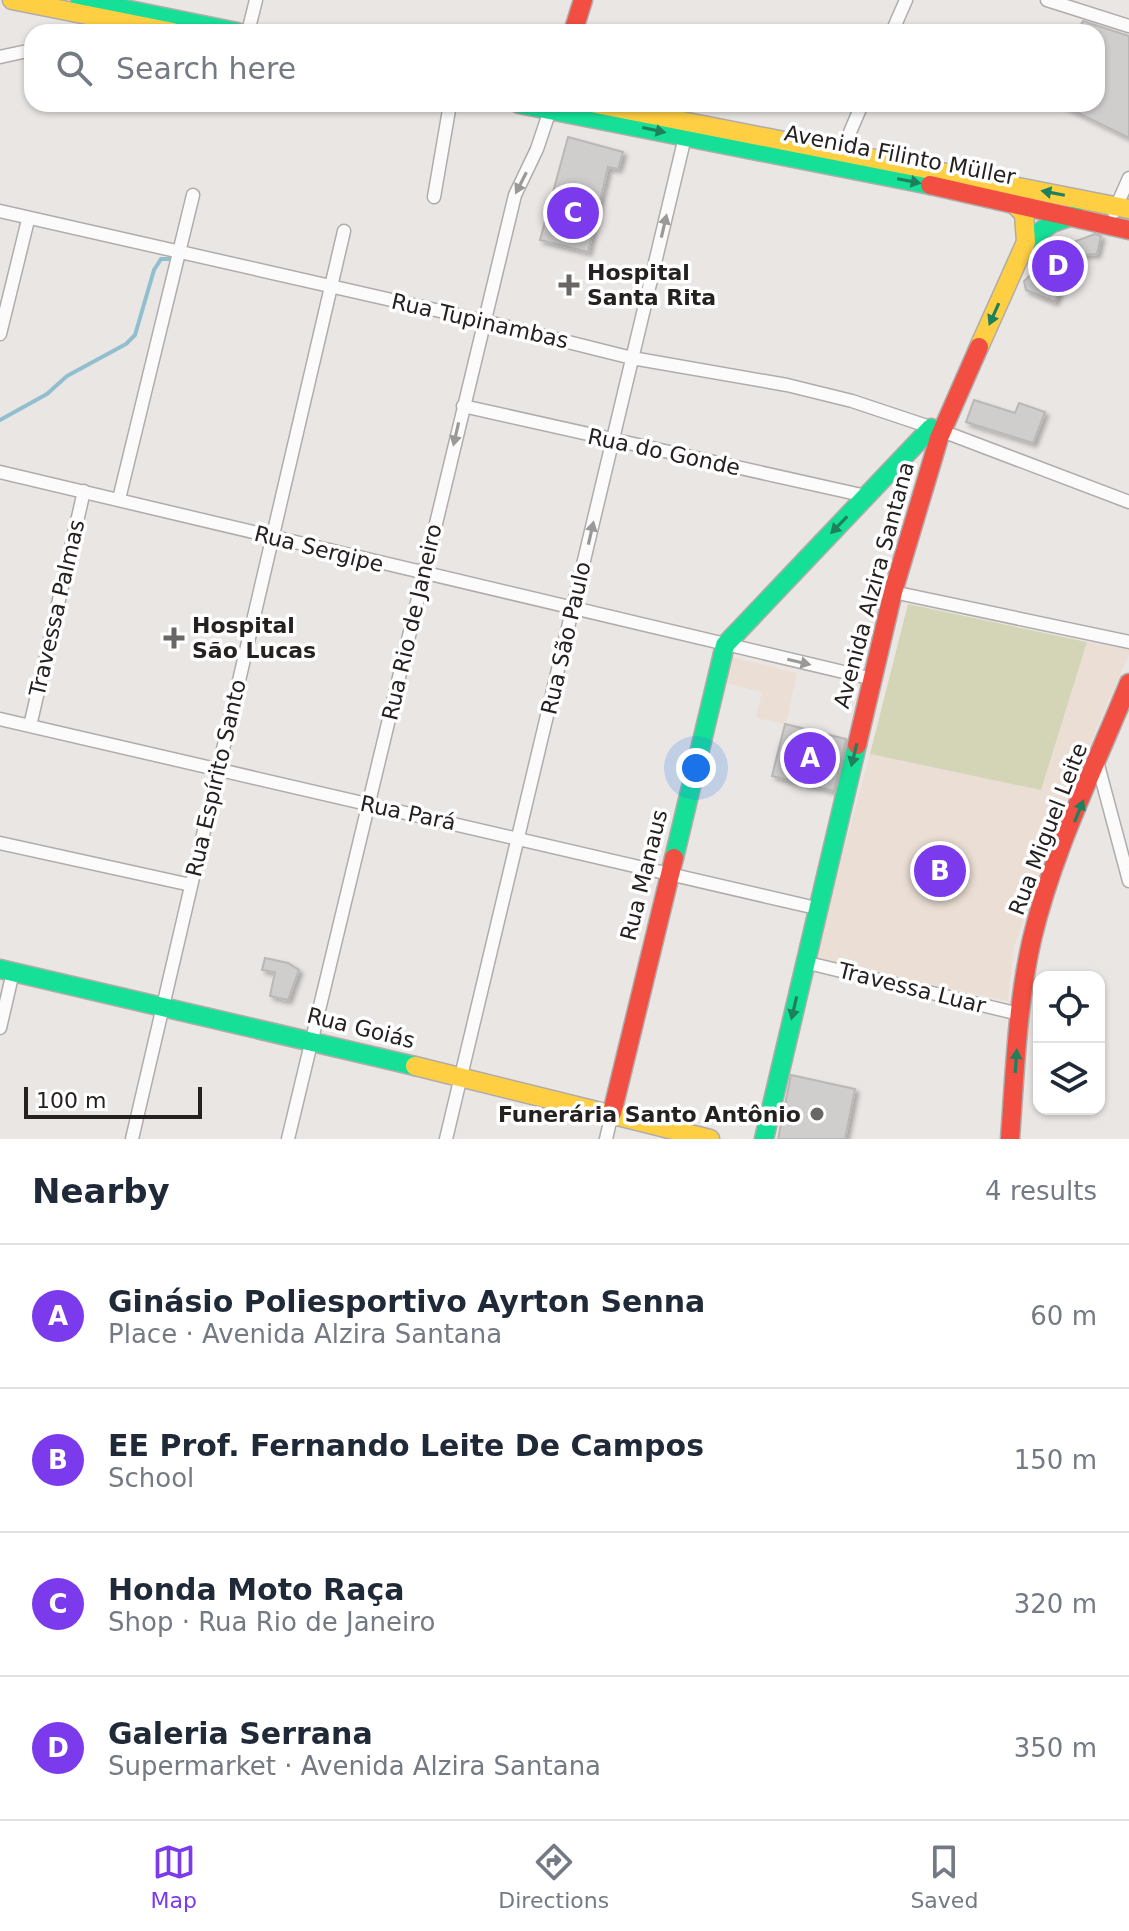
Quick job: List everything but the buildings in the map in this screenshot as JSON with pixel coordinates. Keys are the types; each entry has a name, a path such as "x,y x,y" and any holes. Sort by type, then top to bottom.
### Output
{"main road":[{"path":"12,0 134,24"},
{"path":"80,0 198,24"},
{"path":"576,24 583,0"},
{"name":"Avenida Filinto Müller","path":"573,112 1073,215 1125,229"},
{"name":"Avenida Filinto Müller","path":"638,112 1122,208"},
{"path":"1013,203 1024,214 1026,242"},
{"path":"1026,242 1052,223 1073,215 1122,208"},
{"name":"Avenida Alzira Santana","path":"764,1139 816,908 893,592 937,429 1026,242"},
{"name":"Rua Manaus","path":"612,1113 725,645 866,496 937,429"},
{"name":"Rua Miguel Leite","path":"1010,1139 1019,1014 1033,937 1055,870 1129,683"},
{"name":"Rua Goiás","path":"6,971 311,1040 710,1139"}],"street":[{"path":"250,24 256,0"},
{"path":"896,24 906,0"},
{"path":"1047,0 1129,26"},
{"path":"119,24 124,22"},
{"path":"0,57 24,52"},
{"path":"434,197 449,112"},
{"name":"Rua Rio de Janeiro","path":"288,1139 515,195 537,149 549,112"},
{"path":"842,151 859,112"},
{"name":"Rua São Paulo","path":"446,1139 685,137"},
{"path":"1125,229 1113,217 1122,208 1129,178"},
{"path":"119,499 193,195"},
{"name":"Rua Tupinambas","path":"0,211 28,220 484,321 632,358 787,385 937,429 1129,502"},
{"path":"0,334 28,220"},
{"name":"Rua Espírito Santo","path":"132,1139 344,231"},
{"name":"Rua do Gonde","path":"463,406 866,496"},
{"name":"Rua Sergipe","path":"0,472 873,679"},
{"name":"Travessa Palmas","path":"30,726 84,491"},
{"path":"893,592 1129,642"},
{"name":"Rua Pará","path":"0,719 816,908"},
{"path":"1098,765 1129,881"},
{"path":"0,843 191,885"},
{"name":"Travessa Luar","path":"804,962 1019,1014"},
{"path":"0,1028 6,971"},
{"name":"Rua Manaus","path":"606,1139 612,1113"}],"shaded area":[{"path":"1087,642 1129,649 1129,654 1068,795 1014,947 1008,1001 814,959 870,754 1041,789"},
{"path":"732,657 797,673 786,724 848,740 835,791 772,775 785,724 756,718 762,692 725,683"}],"green space":[{"path":"908,604 1087,642 1041,790 870,754"}],"waterway":[{"path":"0,420 47,394 67,376 126,344 135,335 154,270 161,259 171,259"}],"traffic: fast":[{"path":"80,0 198,24"},
{"path":"560,112 930,185"},
{"path":"1026,242 1052,223 1075,215"},
{"path":"674,858 725,645 931,428"},
{"path":"764,1139 857,745"},
{"path":"0,969 415,1066"}],"traffic: slow":[{"path":"12,0 133,24"},
{"path":"637,112 1129,209"},
{"path":"979,347 1026,242 1024,214 1013,203"},
{"path":"415,1066 710,1139"}],"traffic: jam":[{"path":"576,24 583,0"},
{"path":"930,185 1129,230"},
{"path":"857,745 893,592 939,438 979,347"},
{"path":"1010,1139 1020,1013 1032,939 1063,841 1129,683"},
{"path":"612,1113 674,858"}],"place":[{"name":"Honda Moto Raça","path":"573,213"},
{"name":"Galeria Serrana","path":"1058,266"},
{"name":"Hospital Santa Rita","path":"569,285"},
{"name":"Hospital São Lucas","path":"174,638"},
{"name":"Ginásio Poliesportivo Ayrton Senna","path":"810,758"},
{"name":"EE Prof. Fernando Leite De Campos","path":"940,871"},
{"name":"Funerária Santo Antônio","path":"817,1114"}]}
